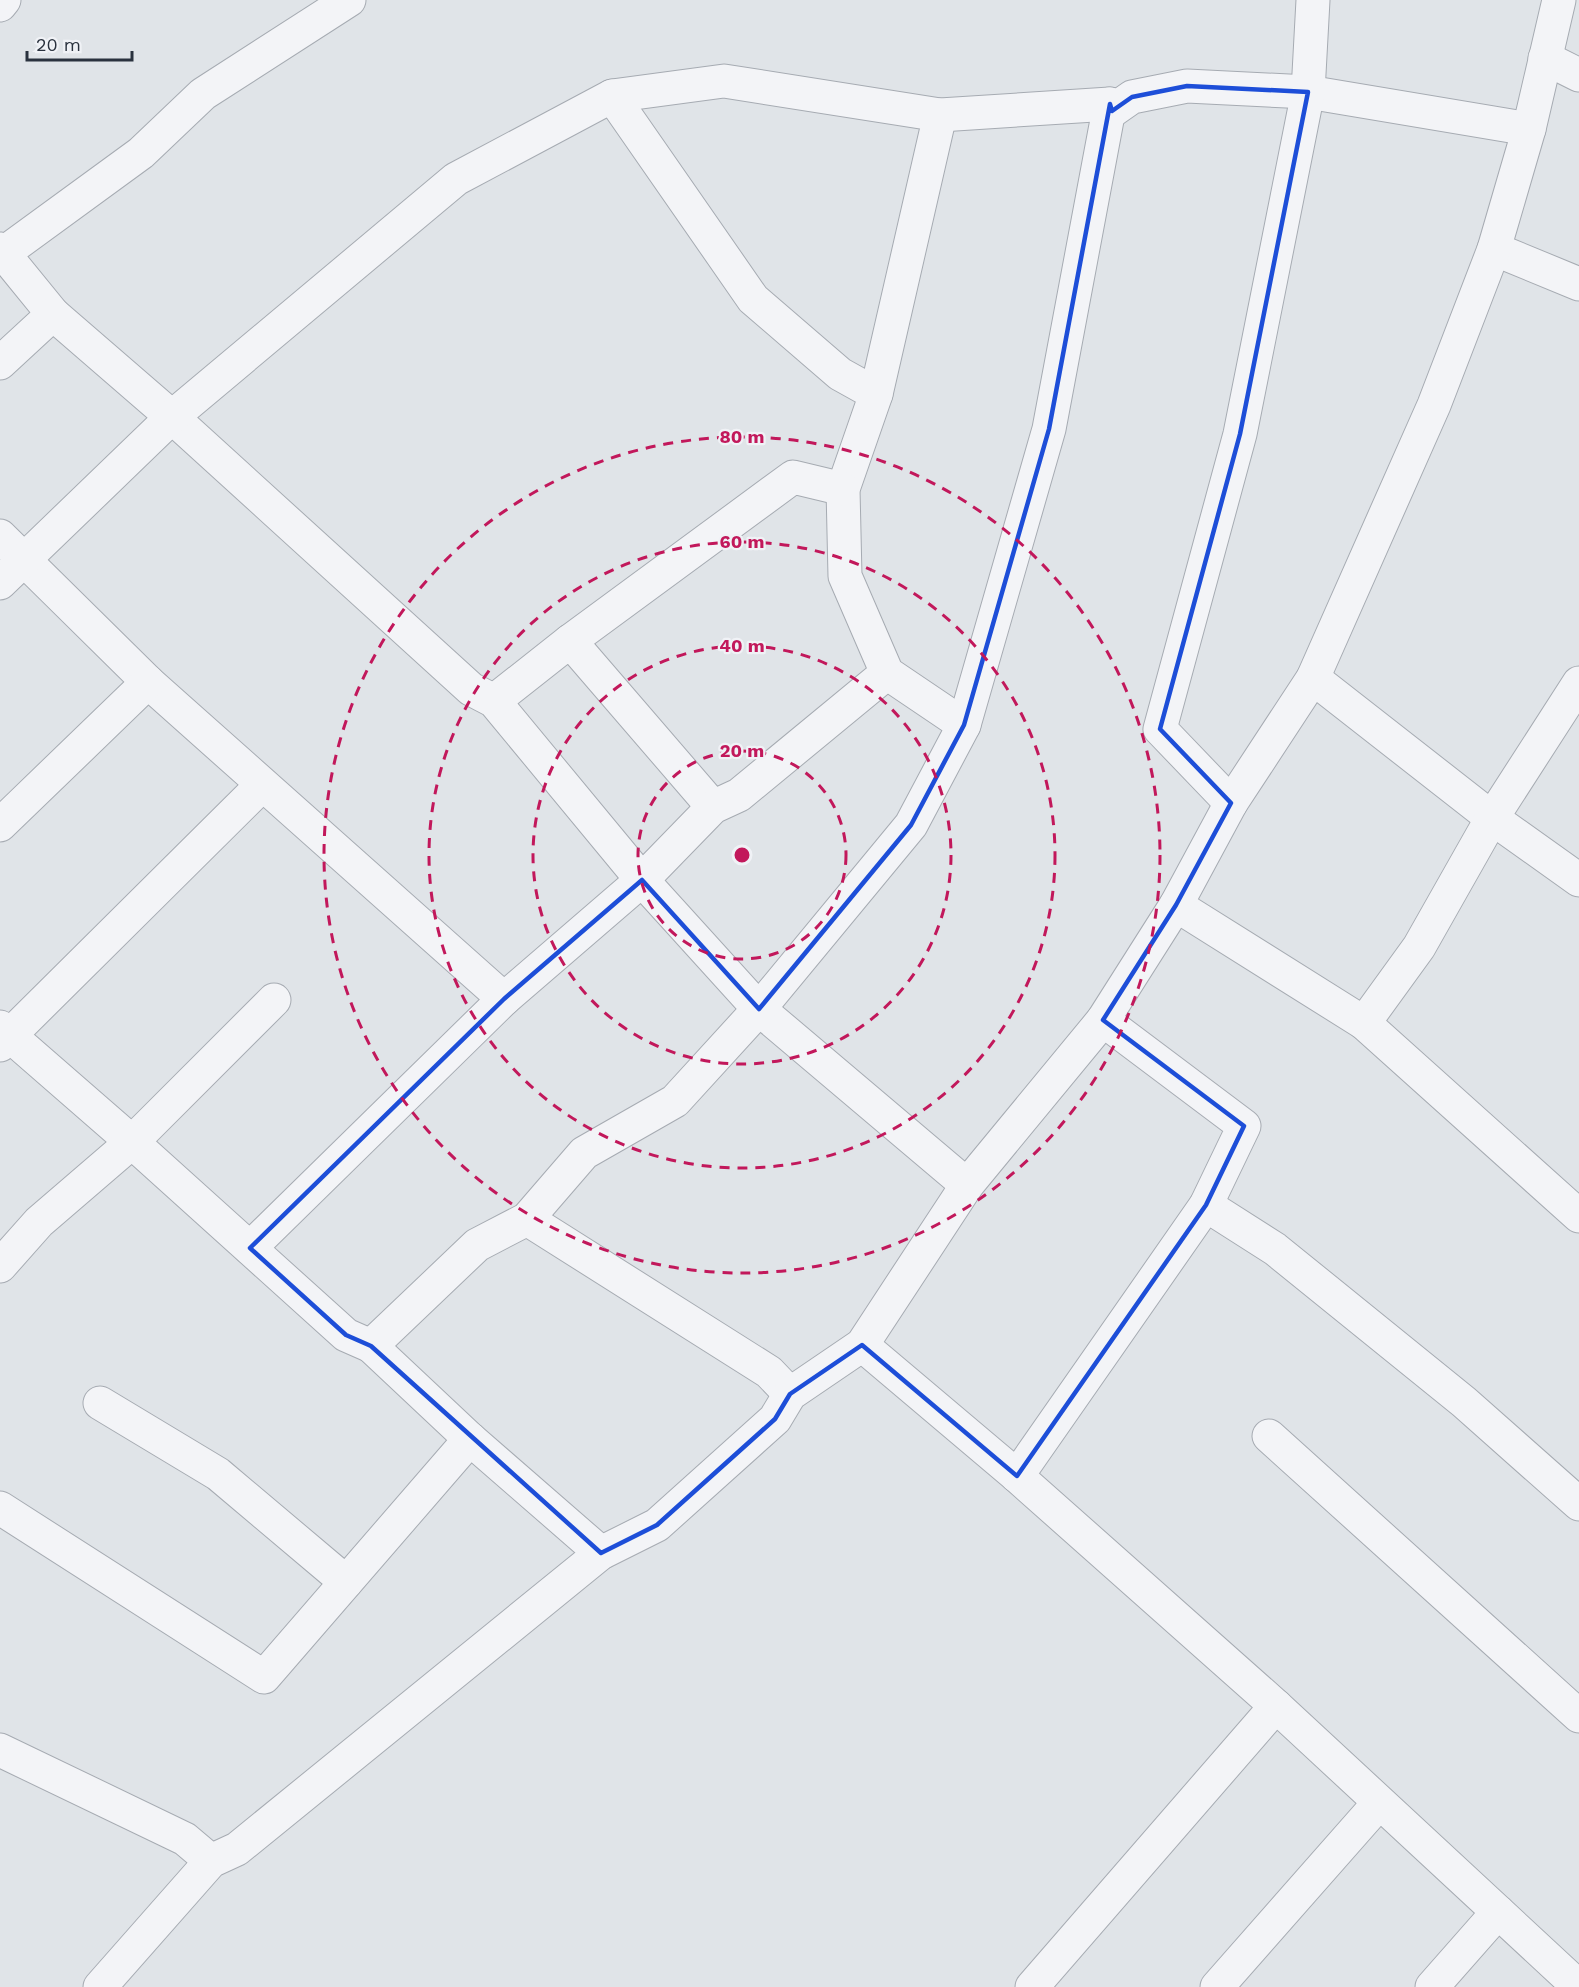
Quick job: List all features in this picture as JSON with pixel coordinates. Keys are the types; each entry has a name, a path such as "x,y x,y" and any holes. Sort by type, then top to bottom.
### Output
{"street":[{"path":"0,5 4,0"},
{"path":"349,0 203,94 141,153 2,252 53,314 172,417 471,689 494,701 642,880 759,1009 967,1185"},
{"path":"1231,803 1160,729 1240,434 1308,92 1313,0"},
{"path":"112,1983 211,1862 237,1849 601,1553 657,1525 775,1419 790,1394 862,1345 967,1185 1103,1020 1176,905 1231,803 1313,678 1434,405 1494,249 1529,129 1559,0"},
{"path":"1545,58 1579,75"},
{"path":"0,583 172,417 456,179 612,96 724,81 940,115 1110,104"},
{"path":"1110,104 1112,111 1132,97 1187,86 1308,92 1529,129"},
{"path":"612,96 753,298 840,374 876,394"},
{"path":"371,1346 477,1245 527,1219 584,1154 675,1101 759,1009 911,825 964,725 1049,429 1110,104"},
{"path":"940,115 876,394 843,489 845,576 887,673 964,725"},
{"path":"1494,249 1579,284"},
{"path":"0,363 53,314"},
{"path":"494,701 570,641 793,477 843,489"},
{"path":"0,536 148,682 504,999"},
{"path":"570,641 713,807"},
{"path":"250,1248 504,999 642,880 713,807 739,795 887,673"},
{"path":"1313,678 1492,818 1579,880"},
{"path":"0,825 148,682"},
{"path":"1364,1023 1419,947 1492,818 1579,683"},
{"path":"262,785 3,1036 132,1142 346,1335 371,1346 470,1439 601,1553"},
{"path":"1176,905 1364,1023 1579,1216"},
{"path":"0,1266 39,1222 132,1142 274,1000"},
{"path":"1017,1476 1206,1205 1244,1126 1103,1020"},
{"path":"1206,1205 1275,1249 1464,1402 1579,1504"},
{"path":"527,1219 769,1372 790,1394"},
{"path":"862,1345 1017,1476 1276,1706 1498,1912 1576,1978"},
{"path":"100,1403 218,1474 346,1582"},
{"path":"1269,1436 1579,1716"},
{"path":"0,1508 264,1677 470,1439"},
{"path":"1032,1987 1276,1706"},
{"path":"0,1750 184,1839 211,1862"},
{"path":"1217,1987 1379,1803"},
{"path":"1432,1987 1498,1912"}],"highlighted area":[{"path":"1187,86 1308,92 1240,434 1160,729 1231,803 1176,905 1103,1020 1244,1126 1206,1205 1017,1476 862,1345 790,1394 775,1419 657,1525 601,1553 371,1346 346,1335 250,1248 504,999 642,880 759,1009 911,825 964,725 1049,429 1110,104 1112,111 1132,97"}]}
